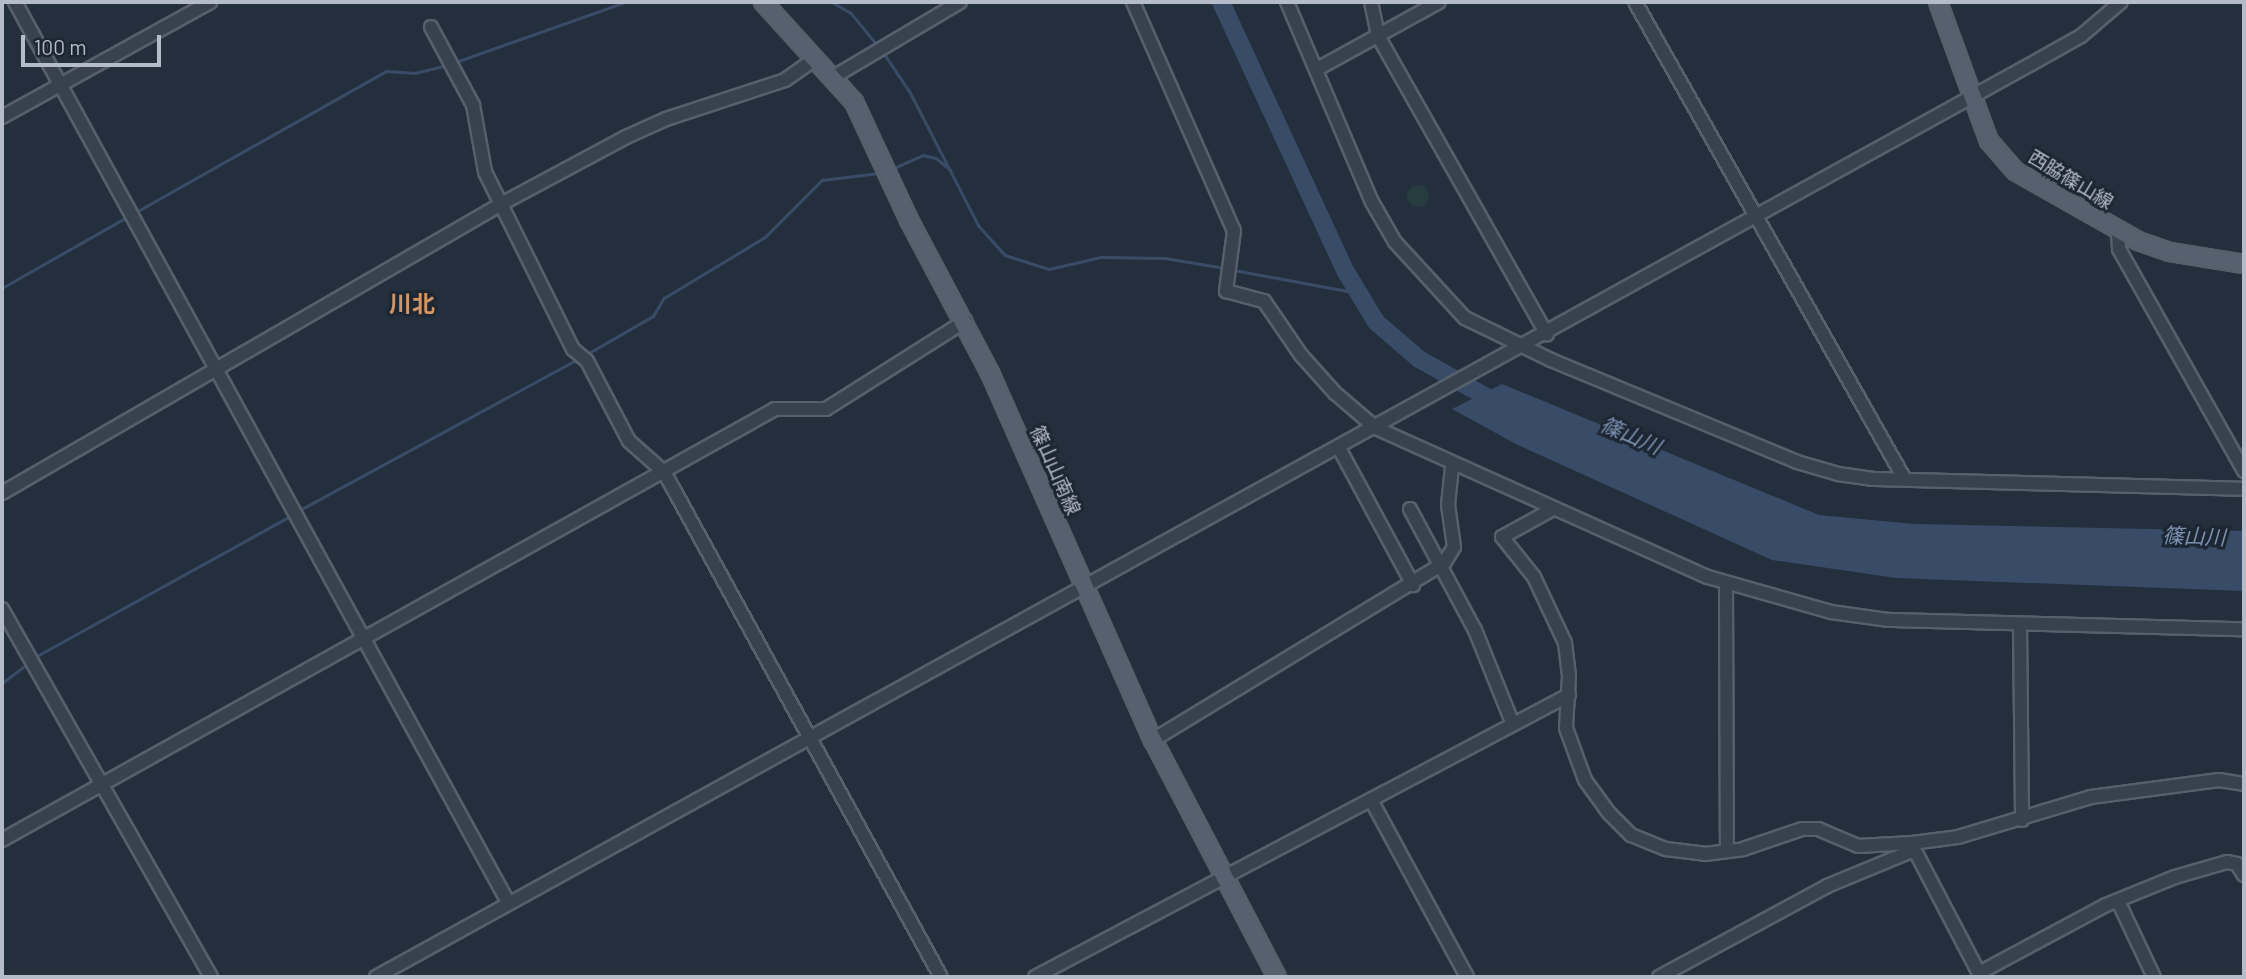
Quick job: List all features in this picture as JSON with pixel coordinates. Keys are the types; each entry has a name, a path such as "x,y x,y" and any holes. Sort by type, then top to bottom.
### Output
{"main road":[{"name":"篠山山南線","path":"763,2 815,59 835,76 854,102 965,321 1153,740 1277,977"},
{"name":"西脇篠山線","path":"1938,2 1989,141 2000,157 2118,232 2170,253 2244,264"}],"street":[{"path":"15,2 58,85 508,902"},
{"path":"2,117 210,2"},
{"path":"835,76 960,2"},
{"path":"1133,2 1234,231 1234,251 1226,291 1264,301 1318,374 1380,426 1452,466 1726,584 1831,612 1889,620 2244,629"},
{"path":"1287,2 1372,202 1395,242 1465,318 1522,349 1797,462 1871,479 2244,489"},
{"path":"1371,2 1378,36 1548,335"},
{"path":"1317,69 1439,2"},
{"path":"1635,2 1904,478"},
{"path":"376,977 508,902 808,740 1084,584 1548,335 1972,94 2081,36 2121,2"},
{"path":"431,27 473,105 479,152 573,349 587,361 629,440 664,472 808,740 940,977"},
{"path":"2,493 503,202 666,119 785,80 815,59"},
{"path":"2118,232 2119,249 2244,471"},
{"path":"2,840 775,409 816,410 835,404 965,321"},
{"path":"1339,448 1413,585"},
{"path":"1153,740 1438,568 1454,547 1448,505 1452,466"},
{"path":"1410,509 1438,568 1475,630 1513,722"},
{"path":"1553,509 1502,537 1534,577 1565,643 1569,695 1566,728 1584,780 1616,821 1631,835 1666,849 1705,854 1727,851 1802,829 1818,829 1858,846 1912,847"},
{"path":"1726,584 1727,851"},
{"path":"2,609 212,977"},
{"path":"2020,624 2022,820"},
{"path":"1035,977 1513,722 1569,695"},
{"path":"1659,977 1827,886 1912,847 2022,820 2091,797 2219,780 2244,784"},
{"path":"1371,800 1467,977"},
{"path":"1912,847 1980,975 2118,901 2175,877 2227,862 2237,864 2244,875"},
{"path":"2118,901 2154,977"}],"green space":[{"path":"1418,185 1426,188 1429,196 1426,204 1418,207 1410,204 1407,196 1410,188"}],"water":[{"path":"1502,384 1819,515 1914,524 2244,531 2244,591 1896,578 1772,560 1516,444 1452,409"}],"waterway":[{"path":"453,63 625,2"},
{"path":"832,2 851,13 879,47"},
{"name":"篠山川","path":"1221,2 1346,272 1376,322 1419,359 1501,405"},
{"path":"883,52 910,92 979,226 1005,255 1049,269 1101,257 1165,258 1224,268"},
{"path":"136,212 386,71 415,73 447,65"},
{"path":"892,169 923,155 936,158 951,170"},
{"path":"587,354 653,316 664,298 765,237 822,180 879,173"},
{"path":"2,288 127,217"},
{"path":"1234,270 1358,293"},
{"path":"298,511 578,359"},
{"path":"35,657 292,515"},
{"path":"2,683 27,664"}],"district":[{"name":"川北","path":"412,303"}]}
